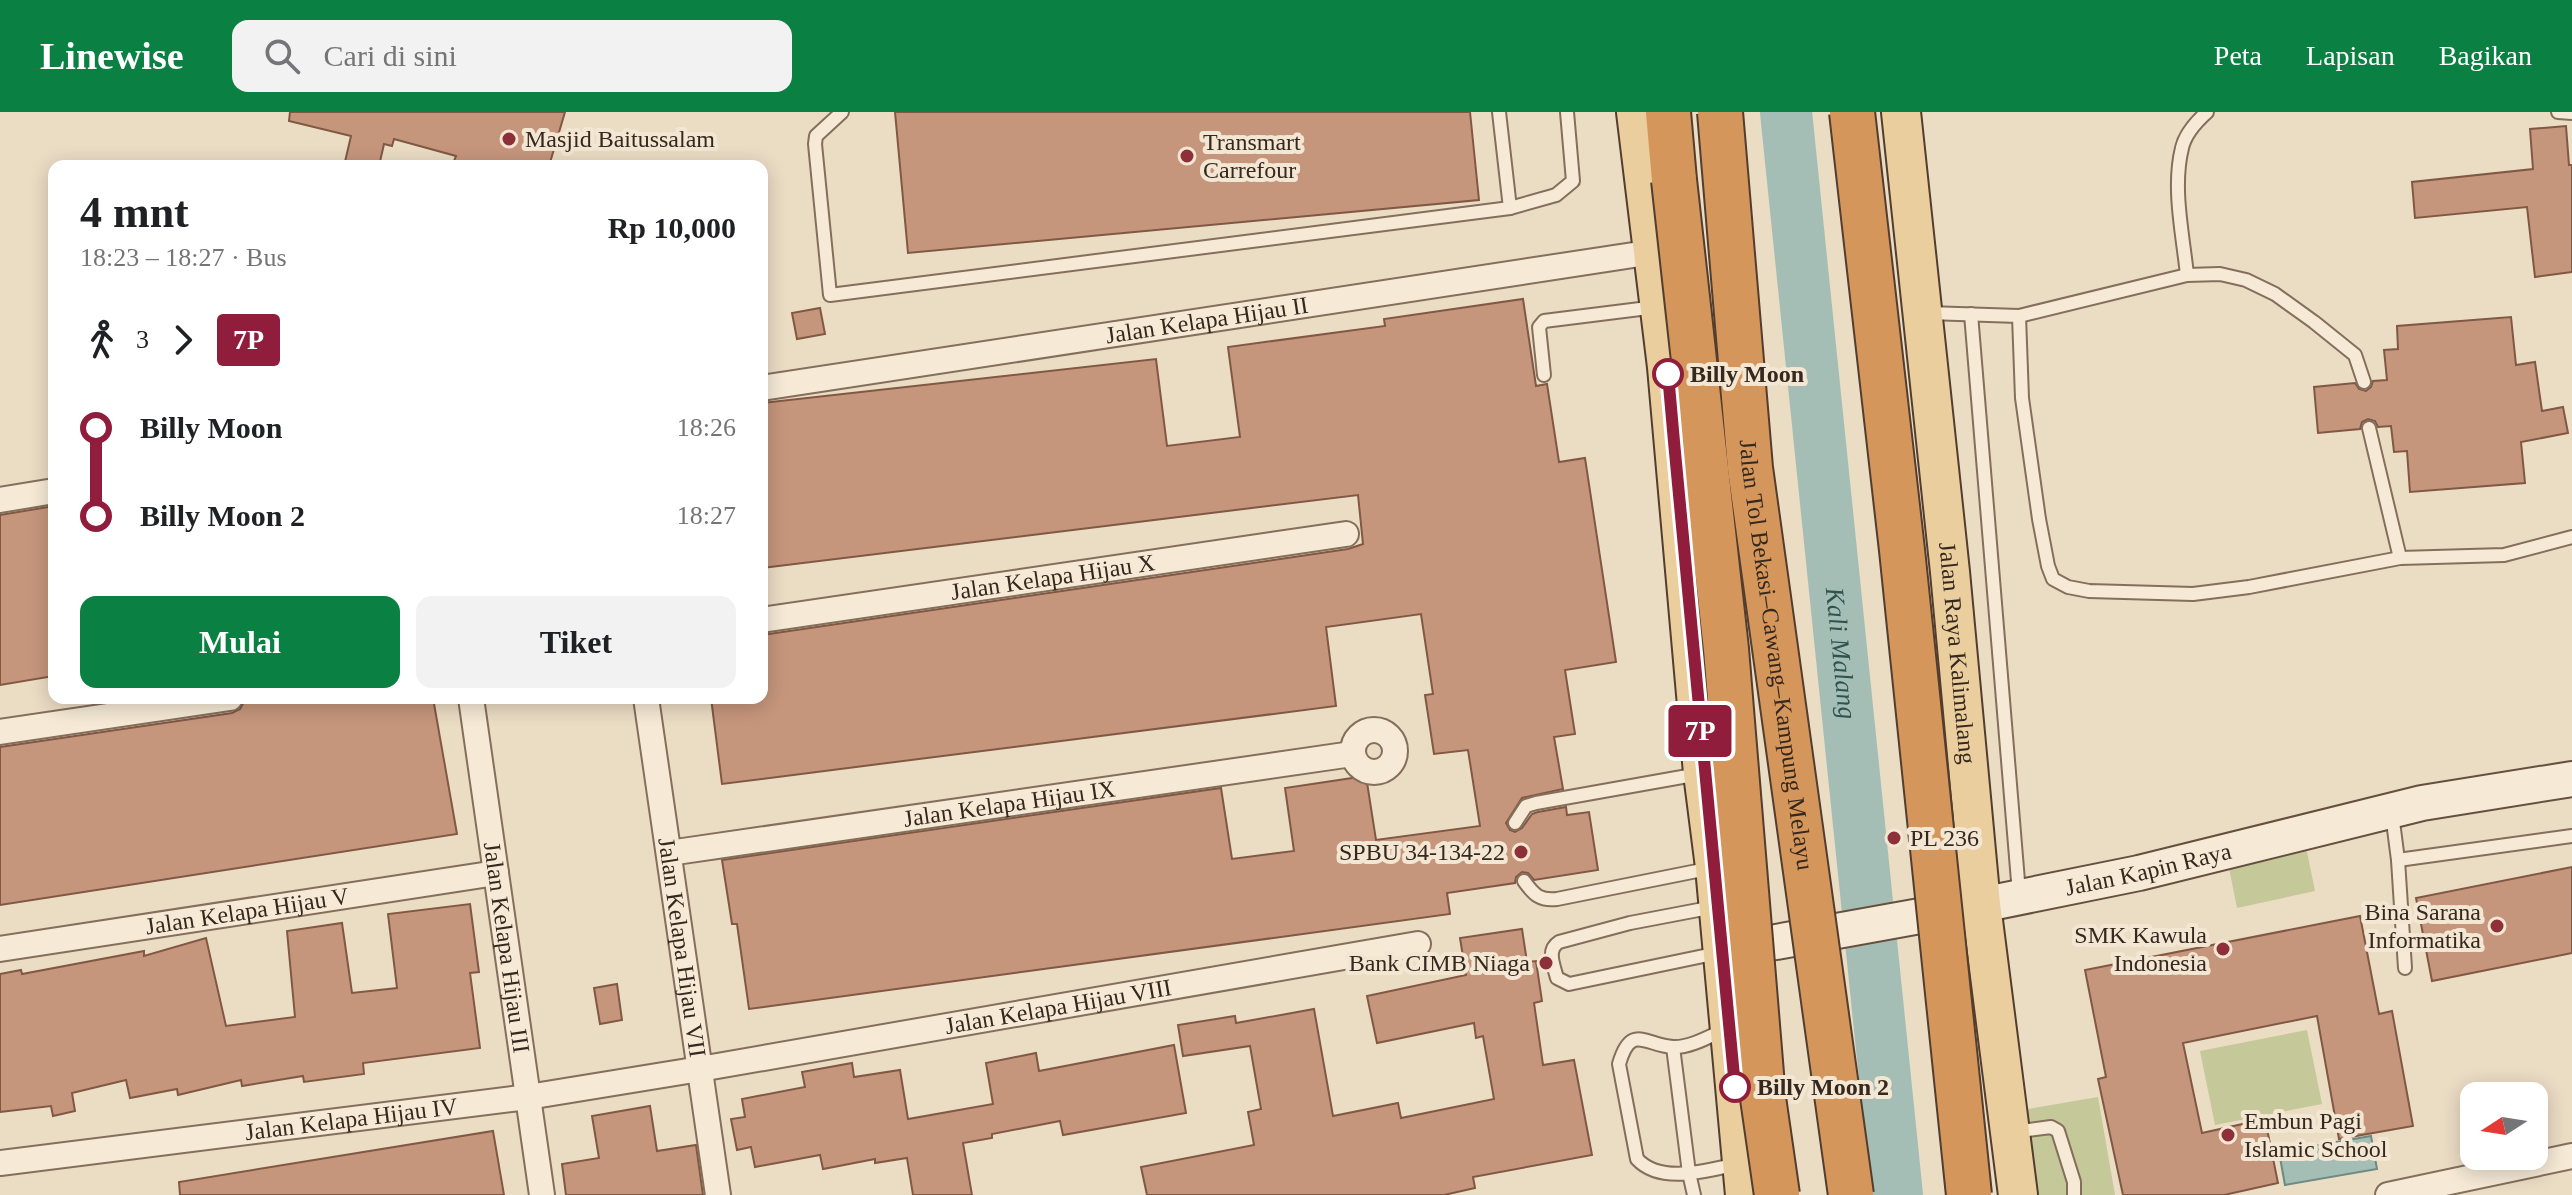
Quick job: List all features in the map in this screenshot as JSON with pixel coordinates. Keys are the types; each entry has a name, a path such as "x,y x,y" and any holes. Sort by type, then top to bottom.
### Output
{"highway":[{"path":"1668,112 1726,649 1763,1098 1777,1195"},
{"name":"Jalan Tol Bekasi–Cawang–Kampung Melayu","path":"1720,112 1750,468 1851,1195"},
{"path":"1852,112 1906,581 1969,1195"}],"main road":[{"path":"1636,112 1667,367 1703,773 1715,867 1744,1179"},
{"name":"Jalan Raya Kalimalang","path":"1901,112 1950,572 1981,905 2018,1195"}],"street":[{"name":"Jalan Kelapa Hijau II","path":"768,387 1653,252"},
{"path":"0,500 48,492"},
{"name":"Jalan Kelapa Hijau X","path":"768,619 1346,534"},
{"path":"0,732 189,704"},
{"name":"Jalan Kelapa Hijau III","path":"472,704 542,1195"},
{"name":"Jalan Kelapa Hijau VII","path":"647,704 718,1195"},
{"name":"Jalan Kelapa Hijau IX","path":"669,853 1352,754"},
{"name":"Jalan Kapin Raya","path":"1722,952 2139,873 2422,803 2572,779"},
{"name":"Jalan Kelapa Hijau V","path":"0,949 496,873"},
{"name":"Jalan Kelapa Hijau VIII","path":"700,1069 1418,944"},
{"name":"Jalan Kelapa Hijau IV","path":"0,1163 528,1097 700,1069"},
{"path":"2388,1195 2568,1157"}],"lane":[{"path":"842,112 816,136 815,144 830,295 1510,208 1556,195 1573,181 1567,112"},
{"path":"1499,112 1510,208"},
{"path":"2187,275 2178,175 2182,145 2196,122 2207,112"},
{"path":"2558,112 2572,113"},
{"path":"1922,313 2019,316 2187,275 2220,274 2246,280 2275,294 2314,322 2355,355 2364,382"},
{"path":"1544,375 1539,327 1544,321 1659,306"},
{"path":"1971,314 2019,897"},
{"path":"2019,316 2022,398 2039,519 2053,579 2068,587 2089,591 2193,594 2249,587 2400,558 2504,555 2572,537"},
{"path":"2369,428 2400,558"},
{"path":"1515,823 1526,806 1536,803 1703,773"},
{"path":"2391,810 2398,860 2405,968"},
{"path":"2398,860 2572,836"},
{"path":"1524,881 1533,894 1544,900 1715,867"},
{"path":"1717,907 1630,923 1559,942 1551,951 1557,978 1569,984 1722,952"},
{"path":"1729,1028 1697,1042 1673,1047 1642,1038 1630,1042 1623,1050 1619,1064 1637,1159 1645,1167 1663,1172 1744,1179"},
{"path":"1673,1047 1694,1195"},
{"path":"2009,1132 2051,1127 2058,1131 2074,1182 2074,1195"}],"green space":[{"path":"2306,847 2315,891 2237,908 2228,863"},
{"path":"2307,1030 2322,1104 2215,1125 2200,1051"},
{"path":"2098,1097 2115,1195 2030,1195 2016,1111"}],"water":[{"path":"2371,1136 2377,1169 2285,1185 2279,1152"}],"building":[{"path":"290,112 565,112 551,160 454,160 456,156 394,139 392,146 384,144 380,160 345,160 351,136 289,121"},
{"name":"Transmart Carrefour","path":"895,112 1470,112 1479,200 908,253"},
{"path":"2566,126 2569,165 2572,165 2572,272 2535,277 2527,207 2415,218 2412,182 2533,169 2530,129"},
{"path":"1523,299 1536,386 1547,384 1559,462 1585,458 1616,662 1565,670 1575,734 1554,737 1563,789 1522,798 1506,823 1515,832 1532,814 1538,812 1566,807 1567,815 1589,812 1598,870 1534,880 1528,873 1522,872 1515,883 1447,893 1450,914 749,1009 737,924 732,924 722,860 1221,788 1232,859 1294,851 1285,788 1366,776 1376,840 1480,826 1468,750 1434,754 1425,695 1433,694 1421,614 1326,627 1336,706 722,784 712,704 768,704 768,634 1348,549 1363,544 1358,495 768,567 768,402 1156,359 1167,446 1240,437 1228,347 1385,326 1384,319"},
{"path":"820,308 825,334 797,339 792,313"},
{"path":"2511,317 2516,365 2535,362 2542,411 2563,407 2568,433 2521,442 2525,483 2410,492 2407,451 2394,452 2391,426 2378,427 2375,421 2368,419 2362,422 2360,429 2318,433 2314,387 2355,383 2359,389 2366,391 2373,381 2387,380 2384,350 2398,349 2397,326"},
{"path":"48,507 48,677 0,685 0,515"},
{"path":"243,704 434,704 457,834 0,905 0,747 232,713"},
{"name":"Bina Sarana Informatika","path":"2572,867 2572,953 2432,981 2416,898"},
{"path":"470,904 479,972 470,973 480,1048 363,1063 364,1074 304,1082 303,1076 242,1086 241,1080 178,1095 177,1089 130,1098 126,1080 72,1093 75,1111 53,1116 51,1106 0,1112 0,974 21,970 22,974 144,951 144,956 206,938 226,1026 295,1017 287,931 342,923 352,993 397,988 388,914"},
{"path":"2360,916 2379,1014 2392,1011 2413,1126 2339,1139 2317,1016 2183,1043 2202,1133 2265,1119 2278,1183 2224,1195 2123,1195 2098,1079 2106,1077 2085,970"},
{"path":"1522,929 1527,962 1536,961 1542,1001 1534,1003 1543,1065 1574,1060 1592,1155 1473,1177 1475,1188 1444,1195 1147,1195 1141,1167 1254,1145 1248,1112 1261,1109 1250,1046 1183,1056 1178,1025 1235,1016 1236,1023 1314,1009 1333,1116 1398,1103 1401,1118 1494,1099 1483,1036 1476,1038 1474,1023 1377,1043 1367,996 1466,975 1460,938"},
{"path":"617,984 622,1020 600,1024 594,988"},
{"path":"1174,1045 1186,1113 1063,1135 1060,1121 963,1143 972,1195 913,1195 907,1158 875,1163 875,1159 823,1169 820,1155 755,1167 751,1147 737,1150 731,1119 745,1117 742,1099 805,1087 802,1072 852,1063 854,1077 900,1070 908,1119 993,1104 986,1063 1036,1053 1039,1071"},
{"path":"650,1106 657,1151 696,1145 703,1195 566,1195 562,1164 599,1158 592,1116"},
{"path":"493,1131 504,1195 180,1195 179,1182"}],"waterway":[{"name":"Kali Malang","path":"1786,112 1897,1195"}],"bus line":[{"name":"7P","path":"1668,374 1703,773 1715,867 1735,1087"}],"place":[{"name":"Masjid Baitussalam","path":"509,139"},
{"name":"Transmart Carrefour","path":"1187,156"},
{"name":"Billy Moon","path":"1668,374"},
{"name":"PL 236","path":"1894,838"},
{"name":"SPBU 34-134-22","path":"1521,852"},
{"name":"Bina Sarana Informatika","path":"2497,926"},
{"name":"SMK Kawula Indonesia","path":"2223,949"},
{"name":"Bank CIMB Niaga","path":"1546,963"},
{"name":"Billy Moon 2","path":"1735,1087"},
{"name":"Embun Pagi Islamic School","path":"2228,1135"}]}
